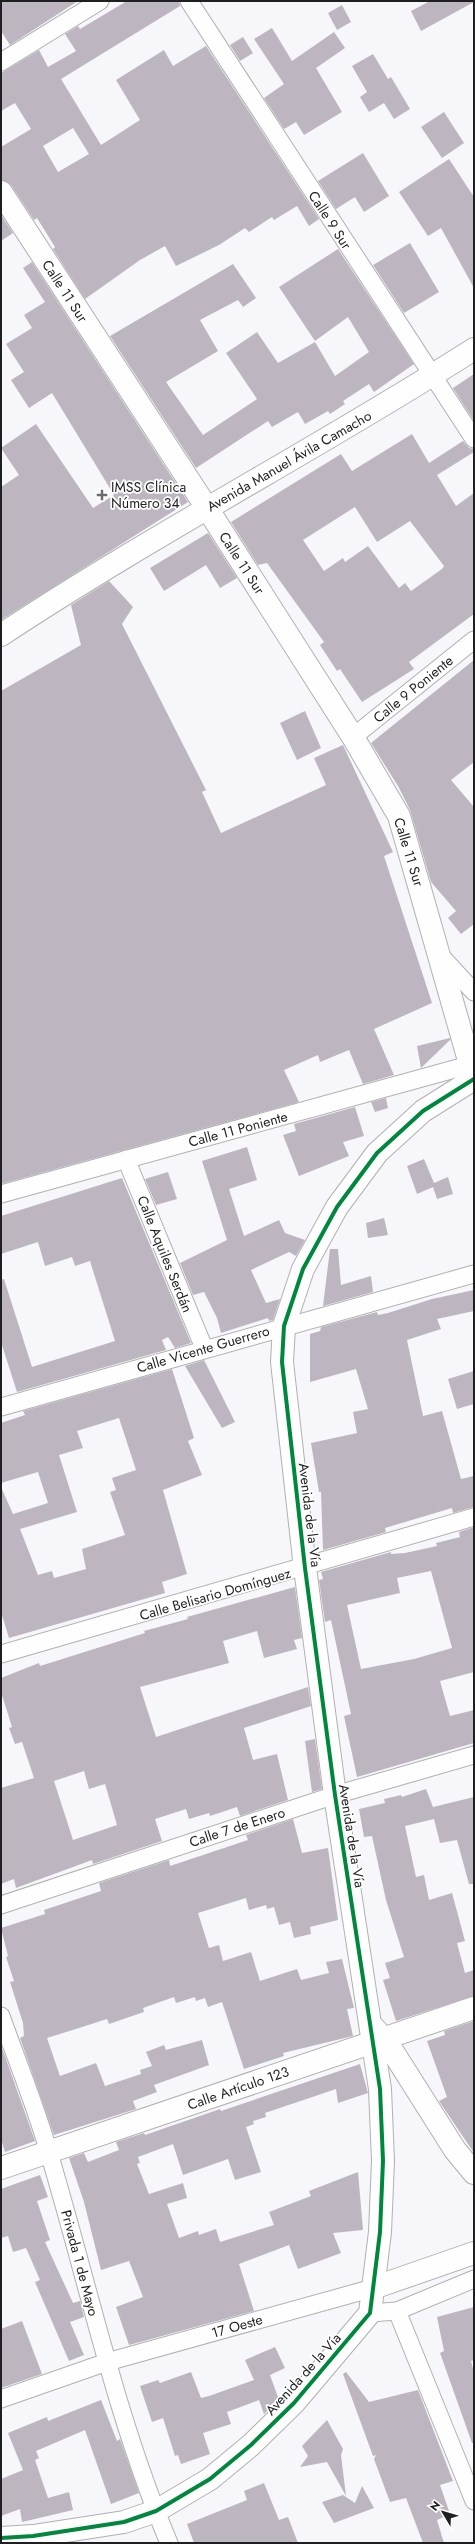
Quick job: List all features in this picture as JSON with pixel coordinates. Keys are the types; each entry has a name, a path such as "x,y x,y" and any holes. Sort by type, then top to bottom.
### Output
{"street":[{"path":"1,62 100,1"},
{"name":"Calle 9 Sur","path":"189,1 431,376 474,438"},
{"name":"Calle 11 Sur","path":"1,192 207,508 353,737 399,816 473,1071"},
{"name":"Avenida Manuel Ávila Camacho","path":"1,635 63,594 474,349"},
{"name":"Calle 9 Poniente","path":"353,737 474,640"},
{"name":"Calle 11 Sur","path":"439,954 474,992"},
{"name":"Calle 11 Poniente","path":"1,1194 126,1159 473,1071"},
{"name":"Avenida de la Vía","path":"1,2538 33,2536 124,2522 156,2511 210,2479 251,2445 294,2404 370,2313 380,2232 382,2161 380,2089 376,2035 335,1795 305,1568 282,1362 284,1326 303,1269 337,1206 377,1153 422,1111 473,1071"},
{"name":"Calle Aquiles Serdán","path":"126,1159 204,1348"},
{"name":"Calle Vicente Guerrero","path":"1,1407 204,1348 474,1274"},
{"name":"Calle Belisario Domínguez","path":"1,1654 305,1568 474,1518"},
{"name":"Calle 7 de Enero","path":"1,1905 335,1795 474,1755"},
{"name":"Calle Artículo 123","path":"1,2168 376,2035 474,2008"},
{"name":"Privada 1 de Mayo","path":"1,2016 49,2152 107,2362 156,2511 169,2543"},
{"path":"376,2035 410,2078 455,2150 474,2173"},
{"path":"380,2089 410,2078"},
{"name":"17 Oeste","path":"1,2399 107,2362 373,2288 474,2253"},
{"path":"370,2313 397,2311 474,2279"},
{"path":"397,2311 474,2501"}],"building":[{"path":"1,1 78,1 10,45 1,31"},
{"path":"127,1 179,1 180,6 61,79 101,145 140,120 116,80 164,50 173,66 206,46 319,219 309,226 297,206 274,220 272,217 249,232 245,228 219,245 176,266 165,246 140,260 85,299 53,249 55,247 37,218 34,220 11,185 1,180 1,147 31,129 15,103 1,111 1,73 39,50 48,67 76,51 65,34 78,26 80,29","holes":["73,128 89,154 58,172 43,146"]},
{"path":"430,1 474,2 421,31 411,11"},
{"path":"342,5 351,22 337,30 328,13"},
{"path":"272,28 292,61 334,32 345,48 316,68 342,112 304,135 296,122 284,129 264,98 284,84 254,39"},
{"path":"243,37 253,53 240,61 230,45"},
{"path":"373,54 388,79 391,77 410,109 394,119 384,103 369,112 360,97 367,92 352,66"},
{"path":"444,112 464,143 442,158 421,127"},
{"path":"363,153 389,196 364,212 355,197 336,209 318,181"},
{"path":"449,159 474,197 474,288 441,228 428,236 399,192"},
{"path":"1,215 13,233 1,241"},
{"path":"410,243 439,292 404,313 373,265"},
{"path":"338,249 414,364 374,392 369,384 343,401 345,404 330,414 328,411 305,424 298,412 272,427 268,421 196,468 110,336 233,264 256,298 243,307 238,300 200,320 218,351 166,382 203,435 257,399 226,353 257,332 278,363 315,342 335,376 369,352 348,317 315,341 279,287"},
{"path":"32,262 188,502 1,620 1,487 19,475 1,448 36,424 93,508 114,495 52,393 29,408 11,380 24,372 6,344 32,328 24,315 45,302 23,268"},
{"path":"474,374 474,421 453,388"},
{"path":"412,434 429,463 463,441 469,448 474,449 474,452 437,475 456,506 474,493 474,614 409,662 414,669 362,702 340,669 337,671 320,645 324,642 267,563 258,565 231,522 341,454 352,471","holes":["355,507 377,542 410,521 444,566 411,591 405,583 399,588 368,546 345,562 343,558 324,571 303,540"]},
{"path":"208,533 237,578 220,588 206,565 164,591 150,568"},
{"path":"109,581 133,607 122,624 206,790 202,792 221,833 326,785 314,758 343,745 393,852 384,856 432,1003 374,1029 394,1075 363,1084 349,1050 320,1062 318,1055 284,1070 299,1102 1,1184 1,691 81,645 71,605"},
{"path":"474,660 474,762 451,780 474,807 474,924 461,934 448,918 456,911 431,882 410,810 398,786 371,743"},
{"path":"305,711 321,748 297,760 280,723"},
{"path":"450,1038 450,1040 421,1068 417,1046"},
{"path":"386,1098 388,1108 375,1112 371,1102"},
{"path":"355,1107 364,1136 343,1142 349,1156 299,1176 283,1135 296,1131 294,1124"},
{"path":"247,1147 257,1180 229,1189 244,1236 279,1220 285,1233 305,1240 296,1256 289,1252 251,1270 266,1303 280,1299 273,1320 269,1321 268,1318 221,1333 217,1318 204,1292 193,1295 180,1263 227,1240 202,1161"},
{"path":"424,1159 434,1183 448,1177 453,1194 437,1199 433,1187 417,1194 407,1166"},
{"path":"168,1172 177,1199 156,1205 145,1179"},
{"path":"122,1178 191,1343 175,1348 168,1337 162,1340 166,1350 17,1392 1,1342 1,1280 4,1279 32,1367 115,1341 90,1261 75,1266 72,1257 45,1266 38,1242 1,1254 1,1216"},
{"path":"384,1218 388,1235 368,1238 366,1223"},
{"path":"330,1249 338,1249 341,1285 371,1276 373,1292 323,1306"},
{"path":"474,1290 474,1311 437,1319 441,1329 407,1340 423,1416 442,1411 461,1479 474,1476 474,1507 453,1513 452,1508 385,1528 386,1532 323,1550 321,1492 319,1492 311,1443 357,1433 353,1412 368,1409 356,1369 310,1382 310,1334 320,1331 321,1327 377,1312 378,1315 388,1313 432,1299"},
{"path":"204,1360 235,1422 222,1428 185,1366"},
{"path":"172,1369 194,1438 188,1441 202,1475 163,1490 187,1574 162,1582 165,1593 9,1638 1,1612 1,1487 13,1514 48,1503 38,1472 1,1483 1,1423 25,1415 23,1411","holes":["119,1418 136,1470 112,1478 116,1490 110,1492 125,1535 82,1549 86,1569 54,1578 52,1571 38,1575 20,1529 77,1512 59,1455 83,1448 77,1431"]},
{"path":"474,1371 474,1404 457,1409 448,1379"},
{"path":"474,1527 474,1672 440,1681 450,1716 474,1710 474,1743 357,1777 344,1716 351,1714 331,1620 325,1622 319,1580 323,1579 321,1572 391,1552 391,1554 405,1553 437,1546 436,1543 460,1537 459,1532","holes":["431,1571 452,1648 414,1659 361,1669 347,1605 400,1593 397,1578"]},
{"path":"295,1587 302,1638 294,1640 297,1649 264,1658 257,1631 223,1641 229,1663 140,1687 156,1737 308,1687 311,1706 244,1728 253,1760 277,1754 288,1800 240,1816 237,1807 210,1816 209,1813 189,1819 186,1809 155,1819 162,1841 93,1864 92,1860 16,1888 14,1879 1,1884 1,1788 34,1778 22,1742 15,1744 9,1728 12,1727 1,1692 1,1678 39,1663 40,1666 145,1633 144,1631 188,1619 187,1617","holes":["84,1771 89,1789 105,1784 117,1825 73,1840 54,1781"]},
{"path":"315,1739 322,1789 312,1792 305,1741"},
{"path":"426,1789 433,1807 474,1797 474,1884 469,1884 457,1840 440,1843 434,1819 405,1826 416,1877 424,1875 429,1900 452,1893 465,1941 457,1943 465,1973 474,1970 474,1996 396,2021 383,1980 390,1978 385,1963 404,1957 386,1900 372,1836 364,1837 359,1809 385,1803 384,1799 401,1795 402,1797"},
{"path":"293,1819 302,1853 328,1848 338,1920 310,1927 311,1934 294,1938 290,1922 279,1925 274,1907 267,1909 266,1905 249,1910 246,1898 198,1913 209,1948 219,1945 223,1961 251,1952 260,1981 297,1969 301,1980 329,1973 326,1962 342,1959 354,2008 347,2009 353,2036 283,2053 284,2056 244,2069 222,2002 208,2007 205,1998 196,2001 195,1997 176,2003 174,1997 143,2008 144,2012 109,2024 107,2019 47,2038 60,2076 96,2063 105,2086 141,2074 140,2070 152,2066 146,2052 164,2045 166,2050 202,2040 209,2065 154,2085 157,2092 133,2101 136,2109 54,2135 20,2038 24,2036 23,2023 10,1982 14,1981 6,1957 8,1956 1,1928 45,1914 44,1910 101,1891 99,1883 169,1860 170,1866 248,1840 246,1835"},
{"path":"474,2021 474,2153 439,2101 447,2097 427,2041 445,2035 444,2031"},
{"path":"1,2045 35,2141 5,2152 1,2139"},
{"path":"360,2064 368,2093 338,2103 336,2089 265,2113 266,2117 253,2121 254,2124 246,2127 261,2172 235,2180 228,2159 183,2175 173,2144 138,2157 140,2163 137,2164 149,2194 183,2183 187,2198 167,2204 179,2238 198,2231 199,2235 216,2229 220,2242 274,2225 269,2212 311,2196 309,2191 358,2172 363,2230 333,2233 341,2253 298,2269 289,2245 239,2264 254,2311 129,2345 116,2307 143,2297 129,2261 101,2270 84,2202 69,2158 84,2153 88,2162 119,2150 116,2142 144,2133 145,2135 220,2109 221,2111"},
{"path":"40,2175 48,2197 37,2201 50,2240 45,2242 73,2303 80,2301 84,2317 70,2322 84,2355 69,2361 35,2282 40,2280 26,2248 13,2252 8,2236 1,2238 1,2189"},
{"path":"474,2307 474,2360 471,2361 474,2373 474,2443 472,2443 440,2353 444,2351 437,2317"},
{"path":"22,2321 42,2374 1,2388 1,2329"},
{"path":"275,2347 285,2368 270,2375 279,2400 264,2414 259,2400 227,2412 231,2424 203,2433 210,2454 181,2464 178,2455 175,2456 163,2418 152,2422 140,2386 158,2380 160,2383 191,2372 201,2398 209,2396 254,2380 245,2360"},
{"path":"346,2372 369,2402 418,2390 453,2481 440,2485 450,2514 437,2520 444,2543 423,2543 406,2498 390,2502 374,2459 376,2455 373,2456 343,2374"},
{"path":"101,2400 117,2441 120,2439 139,2493 111,2504 85,2430 36,2451 39,2458 35,2460 48,2498 69,2492 73,2510 22,2522 20,2509 1,2516 1,2479 23,2470 8,2433 47,2417 48,2421"},
{"path":"327,2420 343,2449 341,2455 346,2496 327,2462 300,2467 308,2456 302,2446"},
{"path":"264,2483 279,2520 288,2517 298,2543 194,2543 187,2524 247,2500 244,2491"},
{"path":"362,2486 374,2508 334,2523 322,2502 343,2495 355,2503"}],"cycle path":[{"path":"1,2538 33,2536 124,2522 156,2511 210,2479 251,2445 294,2403 370,2313 380,2232 383,2161 380,2089 335,1795 305,1568 282,1362 284,1326 303,1269 337,1207 377,1153 423,1111 474,1079"}],"place":[{"name":"IMSS Clínica Número 34","path":"102,495"}]}
